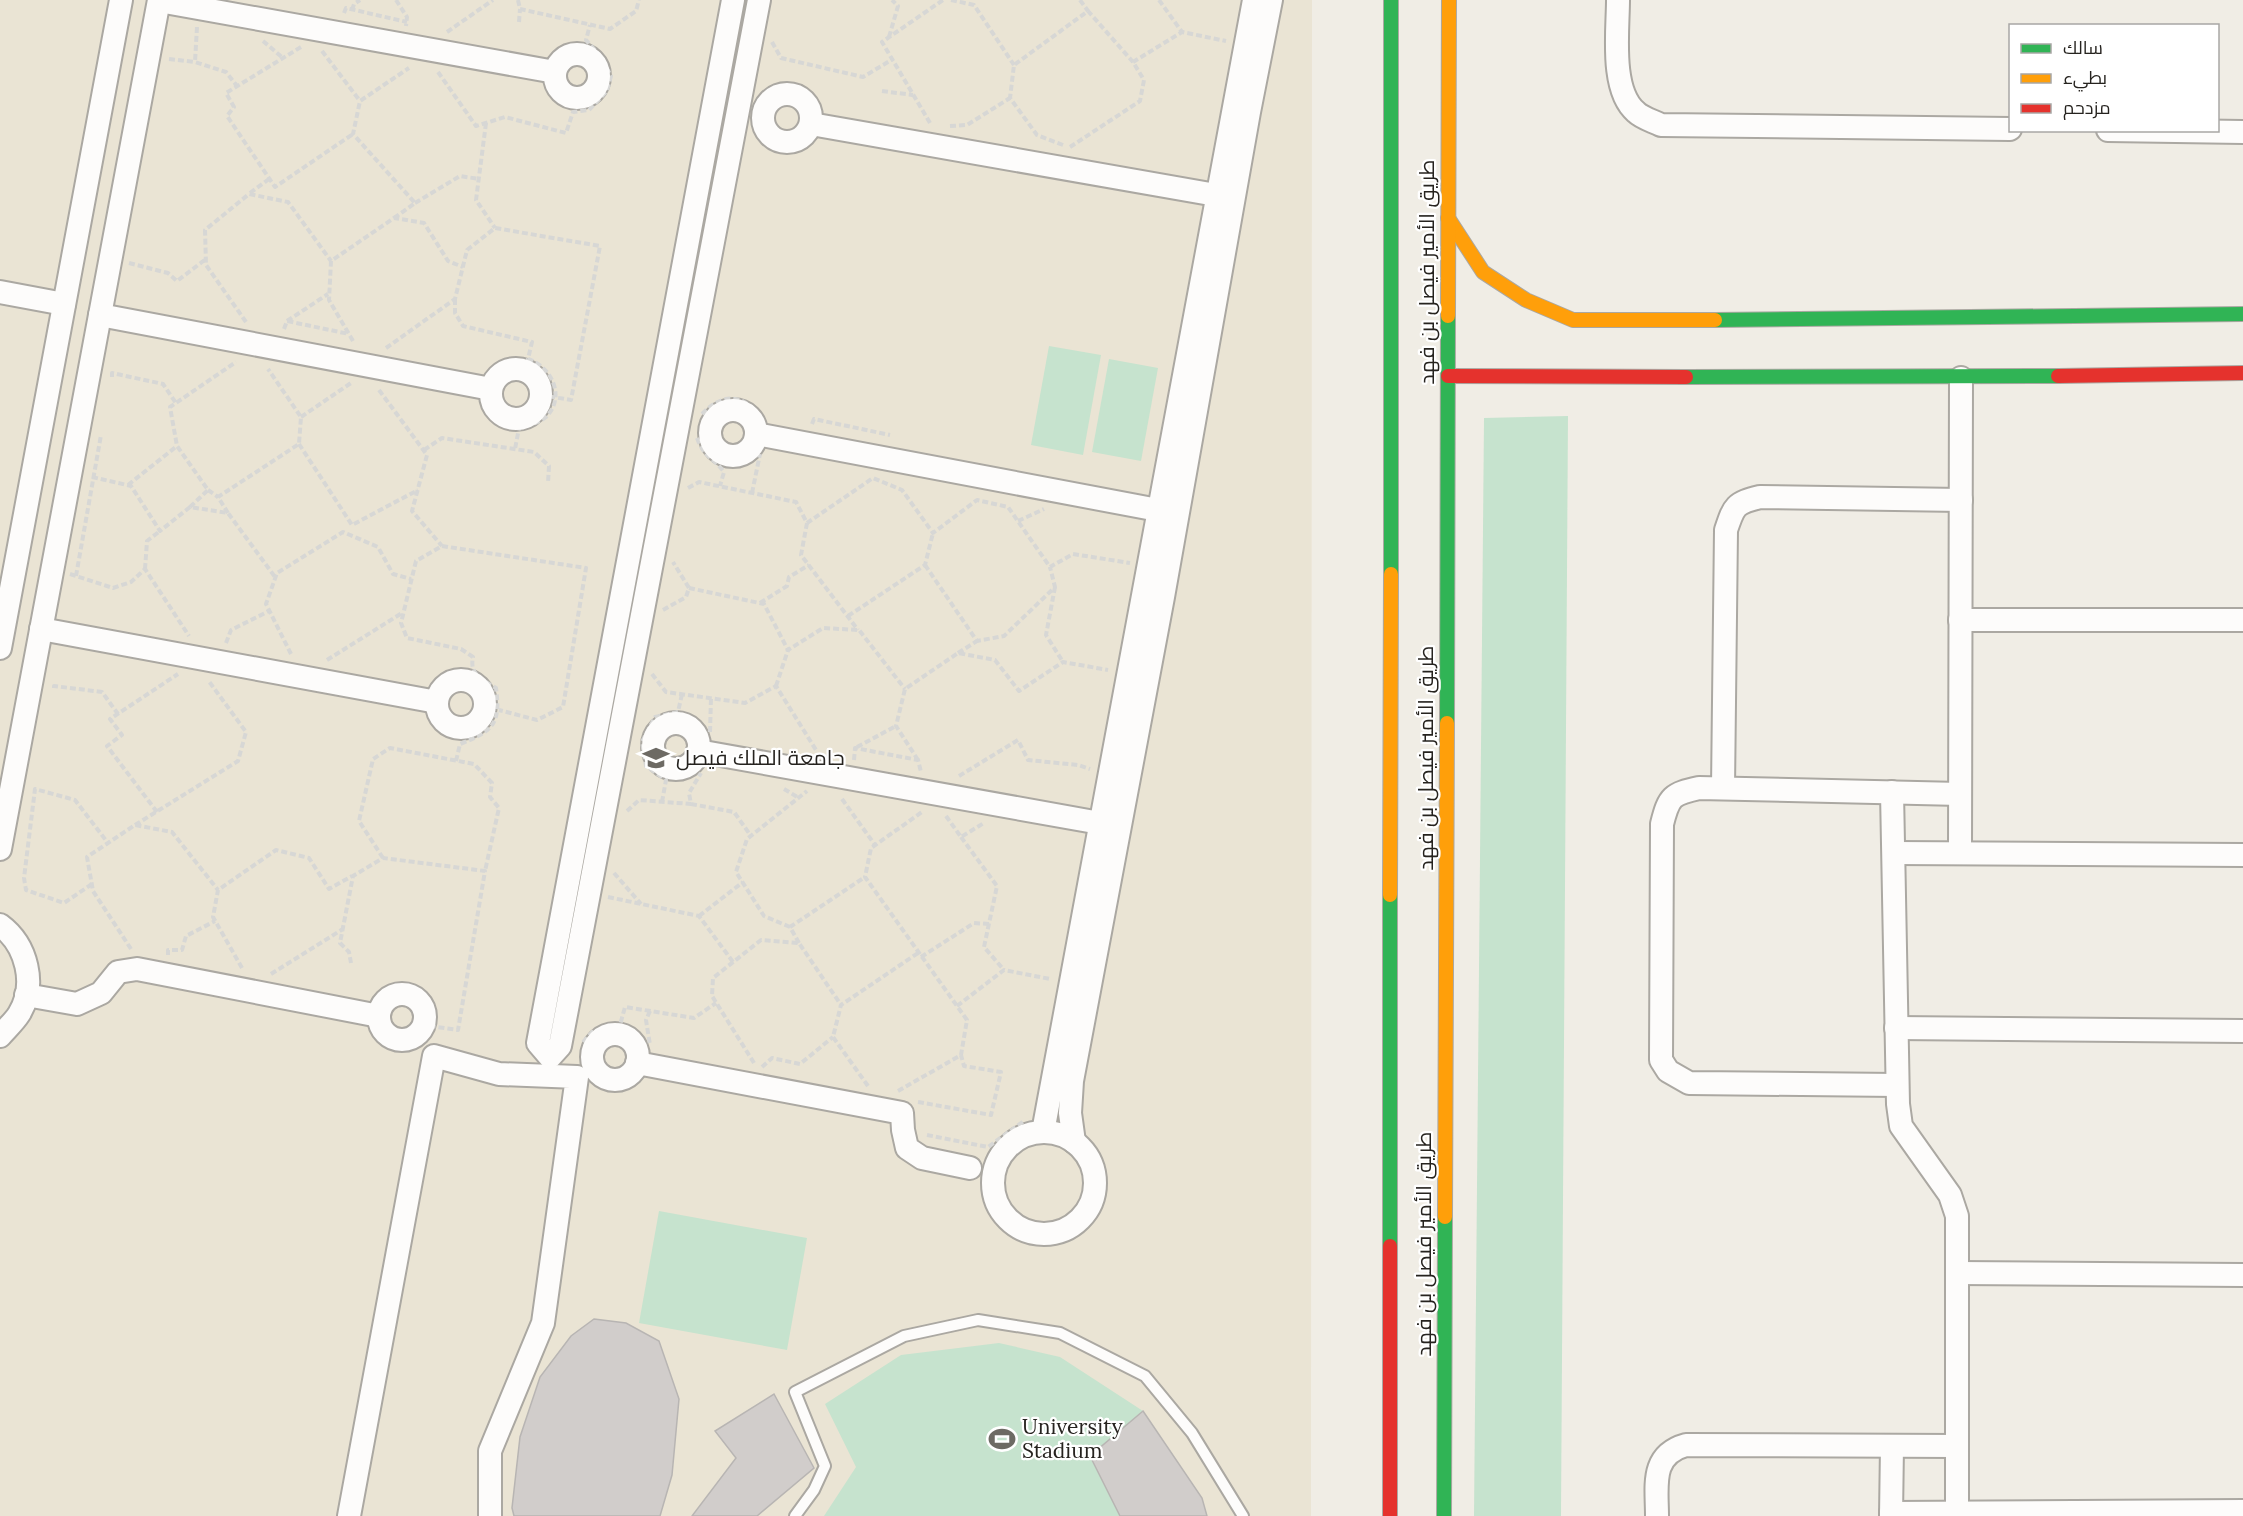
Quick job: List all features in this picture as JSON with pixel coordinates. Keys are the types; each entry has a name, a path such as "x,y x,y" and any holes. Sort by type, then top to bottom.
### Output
{"main road":[{"name":"طريق الأمير فيصل بن فهد","path":"1390,1516 1391,0"},
{"name":"طريق الأمير فيصل بن فهد","path":"1444,1516 1449,0"},
{"path":"1448,218 1483,272 1526,300 1573,320 2243,314"},
{"path":"1448,376 1961,378 2243,373"}],"street":[{"path":"0,648 3,618 121,0"},
{"path":"549,1049 733,0"},
{"path":"549,1049 589,893 759,0"},
{"path":"1035,1125 1074,1142 1086,1153 1093,1168 1095,1184 1093,1200 1084,1215 1072,1226 1057,1232 1040,1233 1024,1229 1009,1219 999,1206 994,1190 994,1172 1000,1156 1035,1125 1100,823 1254,0"},
{"path":"1074,1142 1070,1113 1072,1082 1161,609 1271,0"},
{"path":"1618,0 1617,64 1625,97 1636,112 1661,125 2009,129"},
{"path":"0,849 159,1 555,72"},
{"path":"811,124 1216,195"},
{"path":"2219,132 2243,132"},
{"path":"0,292 64,304"},
{"path":"100,315 490,389"},
{"path":"520,369 534,377 548,396 531,414 514,419 498,413 493,406 490,389 493,381 505,371 520,369"},
{"path":"1960,853 1961,378"},
{"path":"756,434 1158,510"},
{"path":"1723,788 1726,530 1731,513 1740,502 1760,497 1961,500"},
{"path":"1960,620 2243,620"},
{"path":"41,629 437,702"},
{"path":"702,758 1100,823"},
{"path":"1897,1085 1689,1083 1668,1071 1661,1060 1662,824 1667,805 1678,793 1699,788 1960,794"},
{"path":"1892,792 1897,1085 1901,1126 1950,1195 1957,1216 1957,1512"},
{"path":"1894,853 2243,855"},
{"path":"0,925 16,941 24,955 28,971 26,994 19,1015 0,1036"},
{"path":"26,994 77,1004 101,993 118,972 137,969 379,1016"},
{"path":"399,995 407,995 420,1004 423,1011 423,1025 420,1031 408,1039 393,1039 382,1030 379,1016 385,1002 399,995"},
{"path":"1896,1028 2243,1031"},
{"path":"549,1049 593,1063 602,1075 615,1079 629,1075 637,1063 636,1048 626,1037 611,1034 598,1042 594,1048 593,1063"},
{"path":"349,1516 434,1056 499,1074 576,1077 543,1323 490,1451 490,1516"},
{"path":"637,1063 902,1113 907,1148 922,1158 970,1168 998,1164"},
{"path":"970,1168 994,1190"},
{"path":"1957,1273 2243,1275"},
{"path":"1657,1516 1656,1473 1663,1458 1674,1448 1686,1445 1957,1446"},
{"path":"1892,1446 1891,1514 1957,1512 2126,1514 2243,1511"}],"lane":[{"path":"795,1516 814,1490 825,1466 795,1392 904,1336 978,1320 1060,1333 1145,1376 1192,1433 1243,1516"}],"path":[{"path":"352,10 354,4 360,0"},
{"path":"396,0 407,17 405,32"},
{"path":"440,38 493,0"},
{"path":"518,0 519,22"},
{"path":"520,9 610,29 636,11 639,0"},
{"path":"890,37 898,6 892,0"},
{"path":"932,127 882,42 943,0"},
{"path":"951,0 974,5"},
{"path":"971,0 1014,65 1010,98 1037,135 1070,148 1140,101 1144,80 1133,62 1080,0"},
{"path":"1159,0 1182,32"},
{"path":"1014,65 1088,11"},
{"path":"195,62 198,23"},
{"path":"435,67 477,126 505,117 566,132 573,112 589,110 607,91 610,76 600,56 586,40 590,25"},
{"path":"1133,62 1182,32 1245,44"},
{"path":"256,35 283,58"},
{"path":"769,36 781,58 863,77 893,59"},
{"path":"303,46 226,93 234,107 226,116 275,187 353,134 360,101 407,68 416,68"},
{"path":"321,49 360,101"},
{"path":"166,70 168,59 195,62 226,72 237,86"},
{"path":"882,91 914,95"},
{"path":"944,126 967,125 1010,98"},
{"path":"486,123 477,200 495,228 600,246 571,400 548,396"},
{"path":"353,134 415,204"},
{"path":"331,261 460,176 479,179"},
{"path":"248,325 206,265 205,230 269,179"},
{"path":"249,194 288,202 331,261 328,300 354,343"},
{"path":"394,218 424,223 448,261 463,267"},
{"path":"495,228 467,250 455,298 455,313 464,326 532,342 528,359 536,362 548,372 555,383 548,396 552,410 544,419 519,428 515,449"},
{"path":"131,252 129,263 168,273 177,281 206,258"},
{"path":"281,334 287,321 329,294"},
{"path":"442,546 412,511 427,455 375,384 380,352 455,298"},
{"path":"287,321 349,334"},
{"path":"245,356 170,407 177,446 208,490 218,497 276,578"},
{"path":"262,366 270,371 301,417 299,444 352,525"},
{"path":"110,384 112,373 163,384 176,403"},
{"path":"301,417 351,382"},
{"path":"76,576 102,431"},
{"path":"424,450 442,438 534,452 549,466 548,483"},
{"path":"218,497 299,444"},
{"path":"128,485 177,446"},
{"path":"752,493 760,454 771,457"},
{"path":"70,472 132,486 160,531"},
{"path":"864,476 902,490 933,533"},
{"path":"807,523 873,478"},
{"path":"680,493 699,482 796,502 807,523 801,555 905,689"},
{"path":"191,639 145,568 147,541 208,490"},
{"path":"292,654 266,604 278,573 352,525 418,490"},
{"path":"848,616 925,565 933,533 977,500 1008,507 1050,567 1055,587 1046,635 1063,662"},
{"path":"190,507 228,513"},
{"path":"1018,521 1049,507"},
{"path":"342,532 378,547 393,574 411,579"},
{"path":"456,761 460,744 477,737 491,727 499,710 496,688 475,675 471,665 473,657 461,649 407,638 401,623 416,561 442,546 586,568 563,707 537,720 499,710"},
{"path":"1050,567 1073,554 1135,564"},
{"path":"671,559 689,588 764,604 788,650"},
{"path":"760,603 787,586 789,577 809,565"},
{"path":"925,565 977,641"},
{"path":"66,584 69,574 113,588 131,582 145,568"},
{"path":"922,776 918,760 896,726 905,689 977,641 1004,636 1055,587"},
{"path":"662,620 663,609 686,597 689,588"},
{"path":"225,644 231,630 269,611"},
{"path":"327,661 403,613"},
{"path":"654,663 652,674 666,692 745,703 776,686 788,650 823,628 859,630"},
{"path":"958,653 995,660 1019,691 1063,662 1114,671"},
{"path":"157,812 107,746 122,735 110,719 182,672"},
{"path":"52,697 55,675"},
{"path":"134,954 93,891 87,857 238,760 246,732 204,675"},
{"path":"54,686 102,692 118,714"},
{"path":"776,686 820,758"},
{"path":"662,802 666,780 646,766 642,742 655,717 678,711 682,694"},
{"path":"855,748 896,726"},
{"path":"951,782 1018,740 1028,760 1078,765 1095,771"},
{"path":"383,858 359,821 374,759 390,748 474,764 492,783 490,797 499,808 485,871 458,1030 423,1025"},
{"path":"855,748 918,760"},
{"path":"845,760 854,761 855,748"},
{"path":"692,804 689,793 702,758"},
{"path":"781,787 799,798"},
{"path":"92,884 64,903 26,890 24,879 35,789 75,800 108,843"},
{"path":"811,789 747,839 736,872 764,916 789,927 841,1005"},
{"path":"834,796 842,798 875,845"},
{"path":"625,812 639,800 692,804 734,812 751,836"},
{"path":"789,927 865,876 871,848 927,808"},
{"path":"940,809 997,886 984,947 1004,970 1054,980"},
{"path":"961,837 991,819"},
{"path":"135,825 172,832 218,890"},
{"path":"246,975 213,917 218,890 276,850 309,858 329,889 383,858 485,871"},
{"path":"614,872 641,904"},
{"path":"351,963 349,952 340,943 353,876"},
{"path":"865,876 968,1020 961,1055 964,1066 1001,1072 991,1115 915,1101"},
{"path":"699,916 743,882"},
{"path":"589,893 699,916 733,962"},
{"path":"167,962 168,950 182,950 186,936 215,921"},
{"path":"921,957 974,923 989,924"},
{"path":"264,979 343,929"},
{"path":"799,943 761,940 713,978 712,996 758,1070 772,1058 801,1064 833,1037 841,1005 918,953"},
{"path":"957,1006 1004,970"},
{"path":"549,1049 579,1047 592,1032 620,1024 625,1007 694,1018 716,1003"},
{"path":"646,1020 650,1011"},
{"path":"833,1037 870,1089"},
{"path":"894,1093 961,1055"},
{"path":"903,1130 988,1147 1035,1125"}],"shaded area":[{"name":"جامعة الملك فيصل","path":"0,0 1312,0 1311,1516 0,1516"}],"green space":[{"path":"1049,346 1101,355 1083,455 1031,445"},
{"path":"1109,359 1158,368 1141,461 1092,452"},
{"path":"1568,416 1561,1516 1474,1516 1484,418"},
{"path":"659,1211 807,1238 787,1350 639,1323"},
{"name":"University Stadium","path":"999,1343 1060,1357 1143,1411 1201,1498 1207,1516 824,1516 856,1467 825,1404 901,1355"}],"building":[{"path":"594,1319 626,1323 659,1341 679,1399 672,1475 660,1516 514,1516 512,1508 520,1437 540,1377 571,1336"},
{"path":"774,1394 814,1468 757,1516 692,1516 736,1458 715,1431"},
{"path":"1143,1411 1202,1498 1207,1516 1120,1516 1090,1456"}],"traffic: fast":[{"path":"1391,0 1391,574"},
{"path":"1715,320 2243,314"},
{"path":"1447,723 1448,316"},
{"path":"1686,377 2058,376"},
{"path":"1390,895 1390,1246"},
{"path":"1444,1516 1445,1217"}],"traffic: slow":[{"path":"1448,316 1449,0"},
{"path":"1448,218 1483,272 1526,300 1573,320 1715,320"},
{"path":"1390,895 1391,574"},
{"path":"1445,1217 1447,723"}],"traffic: jam":[{"path":"2058,376 2243,373"},
{"path":"1448,376 1686,377"},
{"path":"1390,1246 1390,1516"}],"place":[{"name":"جامعة الملك فيصل","path":"656,758"},
{"name":"University Stadium","path":"1002,1439"}]}
